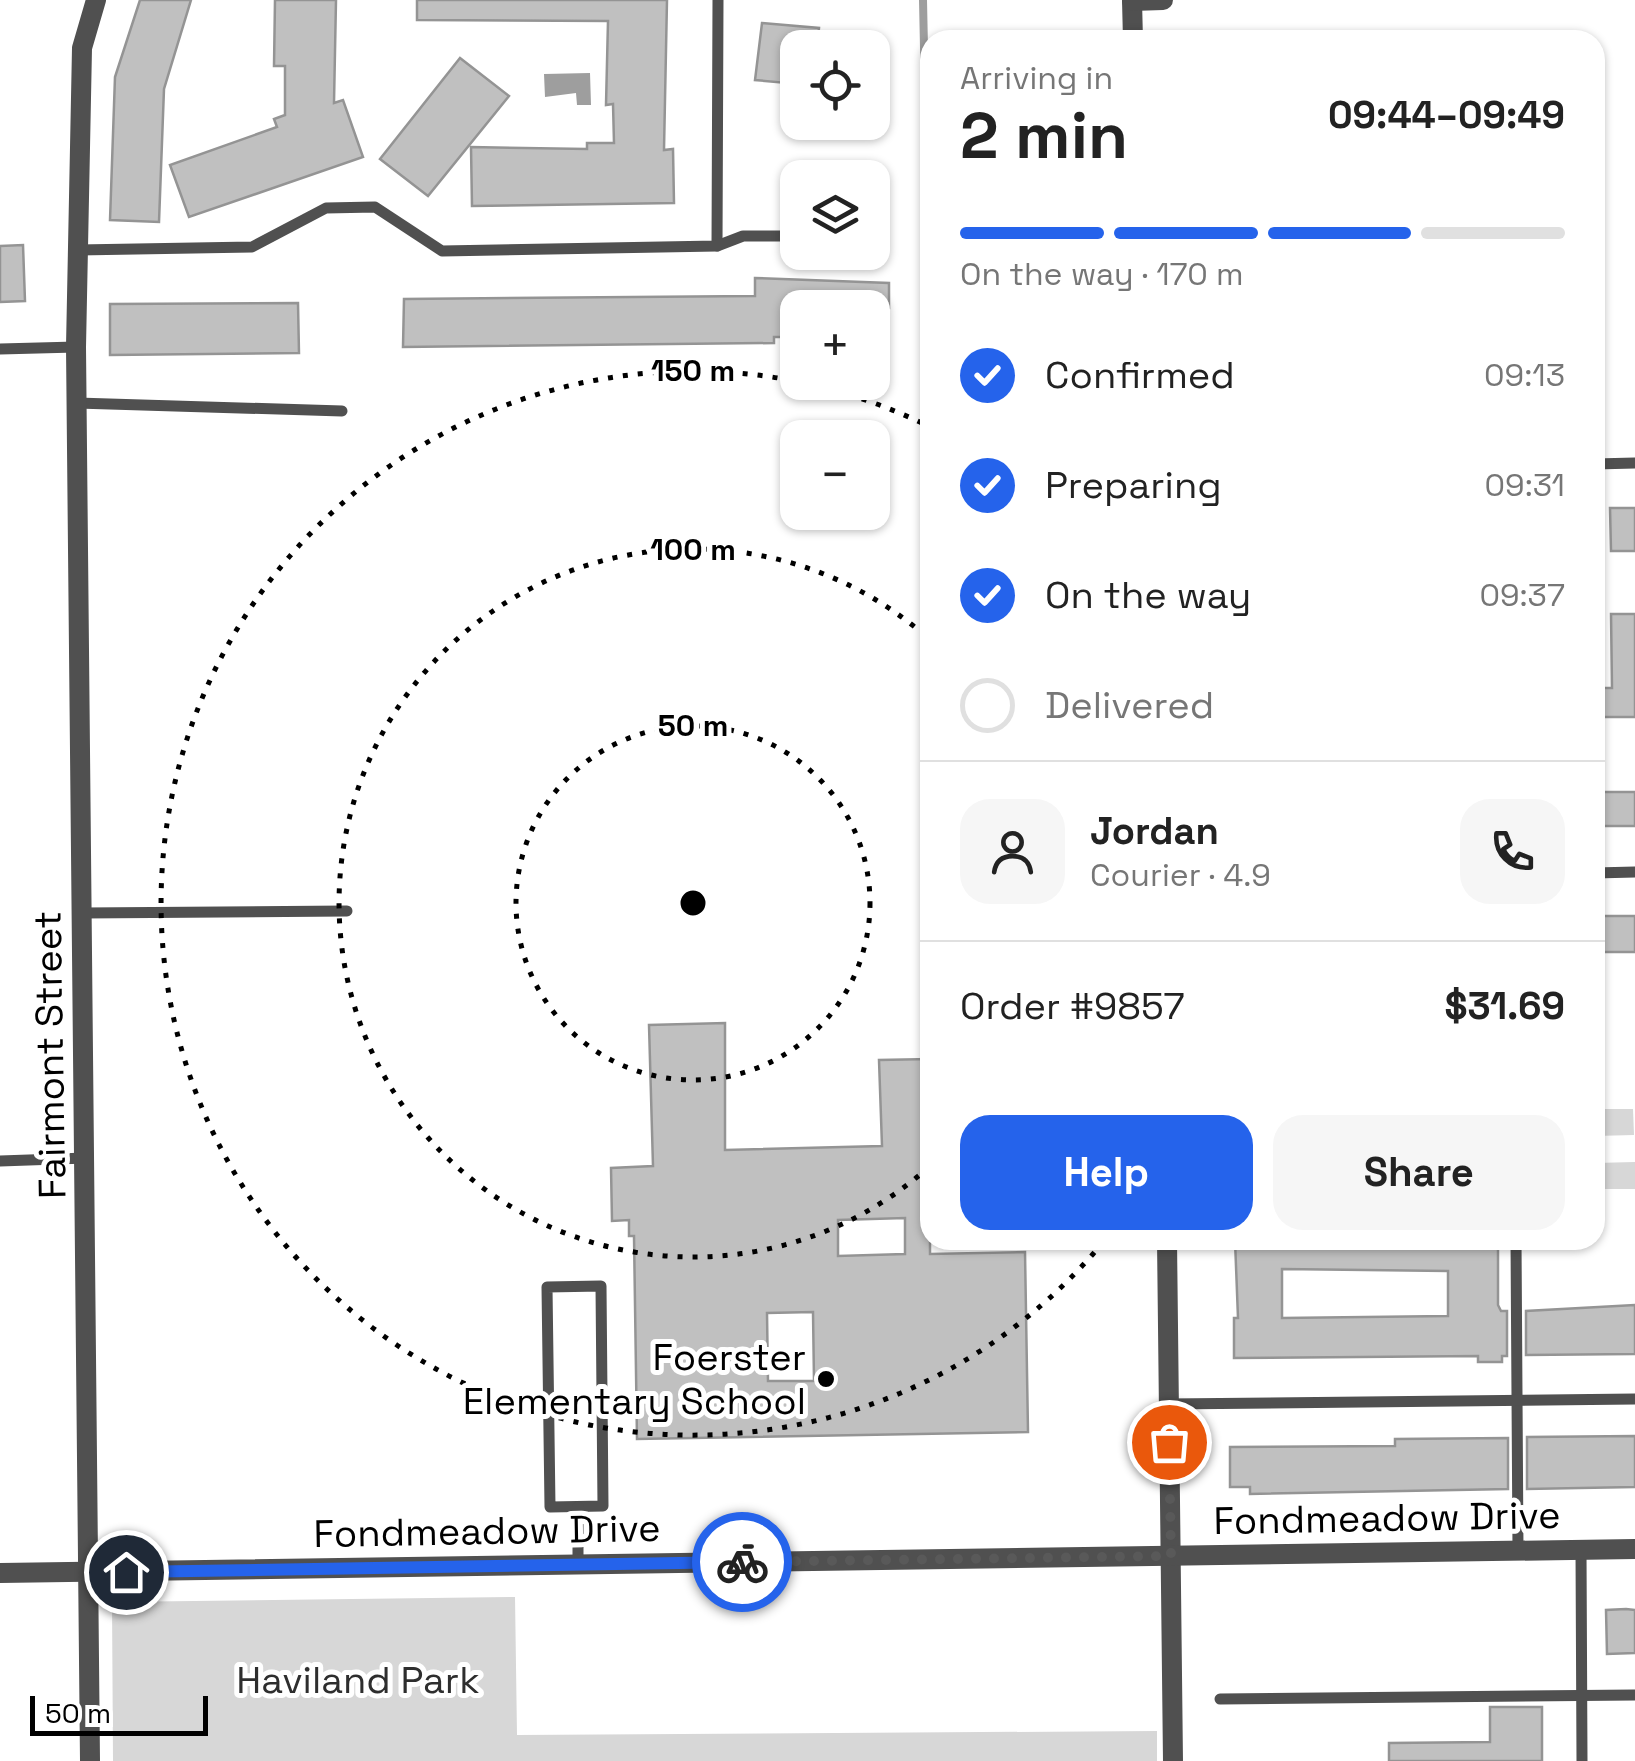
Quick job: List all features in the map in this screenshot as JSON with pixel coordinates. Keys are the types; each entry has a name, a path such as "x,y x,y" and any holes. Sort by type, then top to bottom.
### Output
{"street":[{"name":"Fairmont Street","path":"90,1761 76,348 82,48 96,0"},
{"path":"1132,30 1132,0 1164,0"},
{"path":"1167,1250 1173,1761"},
{"name":"Fondmeadow Drive","path":"0,1573 1635,1549"}],"lane":[{"path":"717,246 718,0"},
{"path":"78,250 252,247 326,208 374,207 442,251 717,246 743,236 780,236"},
{"path":"0,348 76,348"},
{"path":"77,403 342,410"},
{"path":"1605,464 1635,463"},
{"path":"1605,873 1635,872"},
{"path":"83,912 347,911"},
{"path":"0,1161 86,1158"},
{"path":"1516,1250 1518,1551"},
{"path":"547,1286 601,1286 603,1506 578,1507 550,1507 547,1286"},
{"path":"1168,1404 1635,1399"},
{"path":"578,1507 578,1565"},
{"path":"1581,1550 1582,1761"},
{"path":"1220,1698 1635,1695"}],"green space":[{"path":"1605,1109 1633,1109 1634,1135 1605,1136"},
{"path":"1635,1162 1635,1189 1605,1189 1605,1163"},
{"name":"Haviland Park","path":"515,1597 517,1735 1157,1731 1157,1761 113,1761 112,1602"}],"shaded area":[{"path":"590,73 591,105 577,105 576,93 545,97 544,74"}],"building":[{"path":"140,0 191,0 164,89 159,222 110,220 115,77"},
{"path":"275,0 336,0 334,103 343,100 363,157 189,217 170,165 277,127 274,119 285,115 285,66 274,66"},
{"path":"417,0 667,0 664,150 673,149 674,203 472,206 471,147 587,149 587,143 614,143 613,104 606,105 608,21 417,20"},
{"path":"762,23 819,28 780,30 780,82 755,80"},
{"path":"460,58 509,96 428,196 380,159"},
{"path":"23,245 25,301 0,302 0,246"},
{"path":"755,278 889,283 889,290 780,290 780,337 774,337 774,343 403,347 404,299 755,296"},
{"path":"298,303 299,353 110,355 110,304"},
{"path":"1610,508 1635,508 1635,551 1611,551"},
{"path":"1611,614 1635,614 1635,717 1605,717 1605,688 1612,688"},
{"path":"1605,792 1635,792 1635,826 1605,826"},
{"path":"1605,916 1635,916 1635,952 1605,952"},
{"path":"725,1023 725,1150 882,1146 879,1060 920,1059 920,1250 930,1250 930,1254 1025,1252 1028,1432 637,1439 634,1236 629,1236 629,1220 612,1221 611,1168 653,1166 649,1025","holes":["905,1218 905,1254 838,1256 838,1220","813,1312 814,1381 768,1381 767,1313"]},
{"path":"1235,1250 1498,1250 1498,1305 1501,1311 1507,1311 1507,1356 1502,1356 1502,1362 1478,1362 1478,1356 1234,1358 1234,1318 1238,1318","holes":["1282,1269 1448,1271 1448,1316 1282,1318"]},
{"path":"1635,1305 1635,1354 1526,1355 1526,1311"},
{"path":"1635,1436 1635,1487 1527,1489 1527,1437"},
{"path":"1508,1438 1508,1489 1250,1494 1250,1487 1230,1487 1230,1447 1395,1446 1395,1439"},
{"path":"1606,1610 1635,1610 1635,1653 1607,1654"},
{"path":"1490,1707 1542,1707 1542,1761 1389,1761 1389,1743 1490,1742"}],"waterway":[{"path":"923,0 924,30"}],"way so far":[{"path":"742,1562 1171,1556 1169,1442"}],"place":[{"name":"Foerster Elementary School","path":"826,1379"}],"route":[{"path":"126,1572 742,1562"}]}
